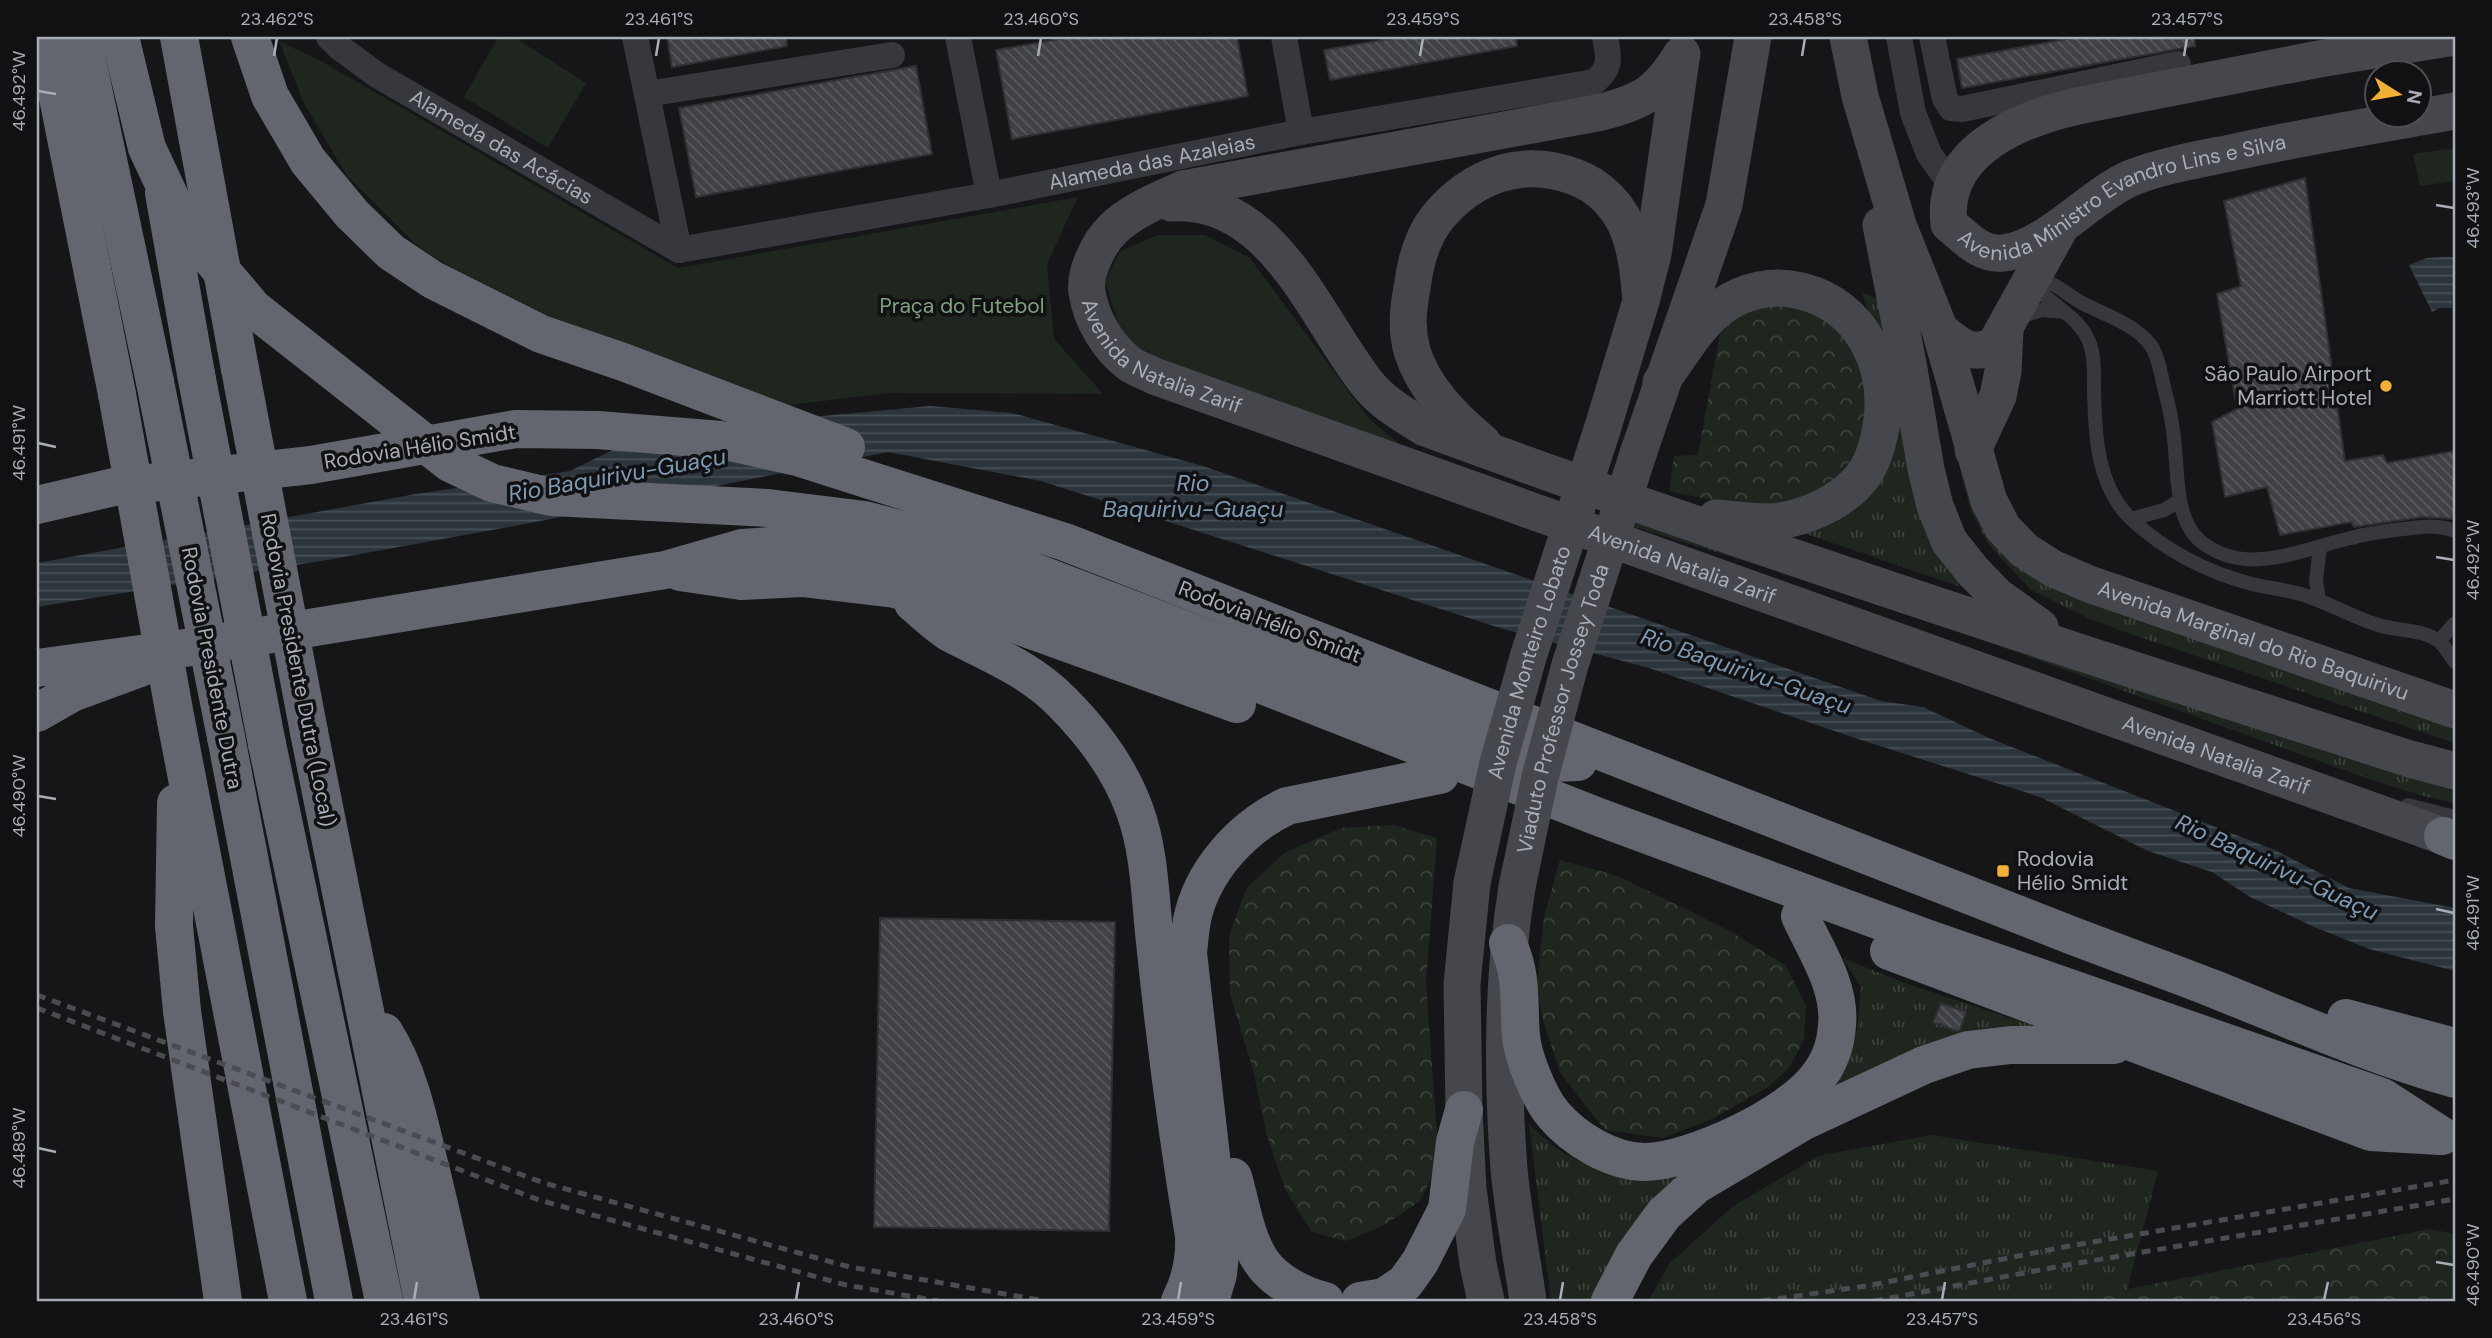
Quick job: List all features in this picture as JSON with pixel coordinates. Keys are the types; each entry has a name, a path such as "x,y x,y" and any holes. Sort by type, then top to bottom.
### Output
{"highway":[{"name":"Rodovia Presidente Dutra","path":"46,37 117,394 178,730 288,1301"},
{"name":"Rodovia Presidente Dutra","path":"82,37 226,737 334,1301"},
{"path":"120,37 147,148 184,227 254,309 450,463 492,482 551,497 768,508 865,520 974,549 1338,688 1382,704 1440,718 1553,763 1622,760"},
{"name":"Rodovia Presidente Dutra","path":"135,37 267,744 384,1301"},
{"name":"Rodovia Presidente Dutra (Local)","path":"179,37 309,732 423,1301"},
{"path":"250,37 270,96 308,161 352,214 391,253 433,280 541,334 888,461 1076,547"},
{"path":"37,58 62,110"},
{"name":"Rodovia Hélio Smidt","path":"37,505 114,487 311,465 516,429 598,430 722,440 797,457 1076,547 2214,989 2332,1038 2455,1079"},
{"path":"37,487 114,487"},
{"path":"37,668 192,647 665,570 742,548 771,546 833,550 926,568 1091,618 1596,816 1927,938 2382,1097 2449,1138"},
{"path":"665,570 741,581 803,578 895,589 1006,621 1440,775 1800,916 2371,1132 2449,1138"},
{"path":"895,589 948,631 1024,670 1060,699 1103,749 1123,782 1135,811 1145,844 1155,942 1194,1236 1192,1272 1180,1301"},
{"path":"37,713 72,693 107,682 192,647"},
{"path":"1382,704 1436,734 1548,777 1596,816"},
{"path":"178,730 174,926 182,1011 223,1301"},
{"path":"1210,1301 1218,1274 1221,1245 1188,953 1192,919 1206,881 1235,842 1265,816 1287,806 1440,775"},
{"path":"1508,943 1517,970 1521,1040 1534,1078 1553,1114 1577,1135 1606,1154 1642,1162 1672,1159 1717,1143 1792,1104 1817,1079 1832,1055 1838,1024 1837,998 1800,916"},
{"path":"2214,989 2302,1005 2455,1047"},
{"path":"363,1001 392,1045 416,1109 461,1301"},
{"path":"1610,1301 1634,1255 1664,1214 1696,1185 1804,1121 1924,1065 1968,1050 2011,1045 2138,1045"},
{"path":"1198,1046 1247,1228 1261,1262 1284,1283 1312,1298 1325,1301"},
{"path":"1360,1301 1384,1297 1405,1283 1420,1262 1447,1209 1455,1142 1464,1110"}],"main road":[{"path":"1661,382 1724,205 1754,37"},
{"path":"1848,37 1860,96 1860,122 1935,506 1949,541 1997,596 2030,621 2096,657"},
{"name":"Avenida Ministro Evandro Lins e Silva","path":"2455,37 2059,109 2007,130 1980,149 1952,186 1947,206 1950,224 1988,253 2006,253 2037,241 2131,178 2177,164 2455,111"},
{"path":"1148,205 1182,189 1614,109 1648,95 1666,80 1682,45"},
{"name":"Avenida Monteiro Lobato","path":"1486,1301 1468,1189 1464,1110 1462,984 1472,883 1498,763 1518,690 1642,301 1653,254 1682,45"},
{"name":"Avenida Marginal do Rio Baquirivu","path":"1860,96 1898,225 1940,331 1989,501 2003,528 2024,550 2052,568 2089,584 2455,710"},
{"path":"1497,454 1464,427 1440,402 1423,379 1412,351 1406,318 1412,283 1420,252 1436,219 1459,196 1483,179 1511,170 1542,169 1592,183 1613,204 1629,230 1642,301"},
{"name":"Avenida Natalia Zarif","path":"2452,833 1912,646 1154,376 1130,364 1108,343 1096,320 1086,290 1094,253 1113,229 1148,205 1186,202 1221,209 1254,229 1280,257 1367,384 1395,410 1424,428 1668,515 2096,657 2410,759 2455,771"},
{"path":"1940,331 1962,348 1981,351 1995,345 2064,222"},
{"path":"1988,253 2031,279"},
{"path":"1661,382 1698,331 1721,307 1771,286 1813,293 1834,303 1857,324 1873,350 1881,379 1884,406 1877,447 1863,476 1845,494 1824,507 1777,522 1668,515"},
{"path":"1973,450 1998,396 2008,325"},
{"name":"Viaduto Professor Jossey Toda","path":"1508,943 1540,777 1570,664 1661,382"},
{"path":"1508,943 1505,1063 1509,1170 1528,1301"}],"street":[{"name":"Alameda das Acácias","path":"329,37 377,75 679,250"},
{"path":"635,37 679,250"},
{"path":"958,37 989,195"},
{"path":"1284,37 1301,132"},
{"path":"1899,37 1913,113 1928,155 1952,186"},
{"path":"1932,37 1945,99 1951,108 1962,109 2178,64"},
{"path":"2284,51 2371,37"},
{"name":"Alameda das Azaleias","path":"679,250 989,195 1301,132 1594,82 1605,73 1607,47"},
{"path":"647,94 892,55"}],"lane":[{"path":"2031,279 2039,292 2069,314 2085,333 2090,344 2093,359 2095,431 2102,467 2110,491 2131,519 2174,552 2198,566 2219,575 2319,600 2378,625 2420,634 2440,642 2455,662"},
{"path":"2031,279 2046,279 2076,300 2133,328 2152,346 2172,425 2179,501 2188,528 2200,541 2218,552 2234,557 2263,560 2351,538 2422,527 2438,526 2455,531"},
{"path":"2008,325 2042,310 2069,314"},
{"path":"2131,519 2164,510 2179,501"},
{"path":"2319,600 2316,581 2320,547"},
{"path":"2440,642 2455,623"},
{"path":"1912,646 1960,648 1971,652"},
{"path":"2096,657 2179,695 2370,762"},
{"path":"2298,769 2361,791"},
{"path":"2399,803 2452,833"}],"green space":[{"path":"498,37 514,37 586,83 548,148 464,97"},
{"name":"Praça do Futebol","path":"279,41 321,61 678,268 1078,197 1047,264 1054,339 1103,394 889,393 789,405 507,306 418,246 347,176 304,103"},
{"path":"2455,148 2455,181 2420,186 2413,154"},
{"path":"1158,235 1205,235 1250,258 1369,419 1404,447 1202,382 1123,339 1105,282 1120,251"},
{"path":"1862,292 1879,300 1965,585 1958,586 1789,528 1871,322"},
{"path":"1916,292 2001,534 2455,718 2455,743 2122,631 2088,618 2031,590 1989,545 1970,509"},
{"path":"1799,301 1854,342 1868,380 1868,417 1855,467 1814,501 1741,506 1669,491 1674,456 1698,455 1722,322 1747,306"},
{"path":"1629,511 2455,790 2455,803 2375,781 1877,602 1625,524"},
{"path":"1393,825 1437,838 1426,983 1439,1162 1420,1201 1383,1226 1346,1241 1312,1232 1286,1191 1267,1136 1253,1070 1230,994 1229,936 1246,889 1284,853 1341,828"},
{"path":"1560,860 1618,876 1730,931 1785,965 1806,1005 1804,1040 1788,1069 1768,1087 1714,1118 1663,1138 1605,1130 1560,1073 1542,1017 1537,983 1544,917"},
{"path":"1842,958 1905,983 2034,1026 1735,1156 1600,1301 1551,1301 1529,1124 1576,1160 1632,1177 1851,1050 1857,1031 1861,987"},
{"path":"1932,1135 2158,1171 2127,1290 2068,1301 1648,1301 1670,1263 1732,1207 1818,1156"},
{"path":"2430,1229 2455,1234 2455,1301 2068,1301"}],"water":[{"path":"2455,257 2452,308 2439,308 2432,312 2409,265 2427,258"},
{"name":"Rio Baquirivu-Guaçu","path":"930,406 1012,413 1203,466 1881,701 1923,707 1989,738 2277,851 2349,888 2455,908 2455,971 2369,949 2312,926 2250,897 2212,872 2148,851 2040,797 1649,668 1500,628 1041,481 888,452 333,559 37,607 37,563 416,494 570,471 613,450 812,417"}],"building":[{"path":"667,37 786,37 787,46 672,67"},
{"path":"1071,37 1237,37 1248,96 1012,139 996,50"},
{"path":"1399,37 1516,37 1517,46 1330,80 1324,50"},
{"path":"2077,37 2194,37 2195,46 1962,88 1957,59"},
{"path":"916,66 932,154 696,197 679,108"},
{"path":"2305,178 2345,461 2383,455 2387,463 2455,451 2455,519 2422,517 2354,527 2351,522 2280,535 2267,487 2225,497 2212,422 2237,409 2217,294 2241,286 2224,201"},
{"path":"880,918 1115,922 1109,1231 874,1227"},
{"path":"1941,1003 1966,1012 1960,1030 1933,1022"}],"railway":[{"path":"37,995 544,1183 850,1267 1045,1301"},
{"path":"37,1008 539,1200 846,1285 938,1301"},
{"path":"1762,1301 1866,1286 2064,1247 2455,1180"},
{"path":"1874,1301 2455,1199"}],"place":[{"name":"São Paulo Airport Marriott Hotel","path":"2386,386"},
{"name":"Rodovia Hélio Smidt","path":"2003,871"}]}
